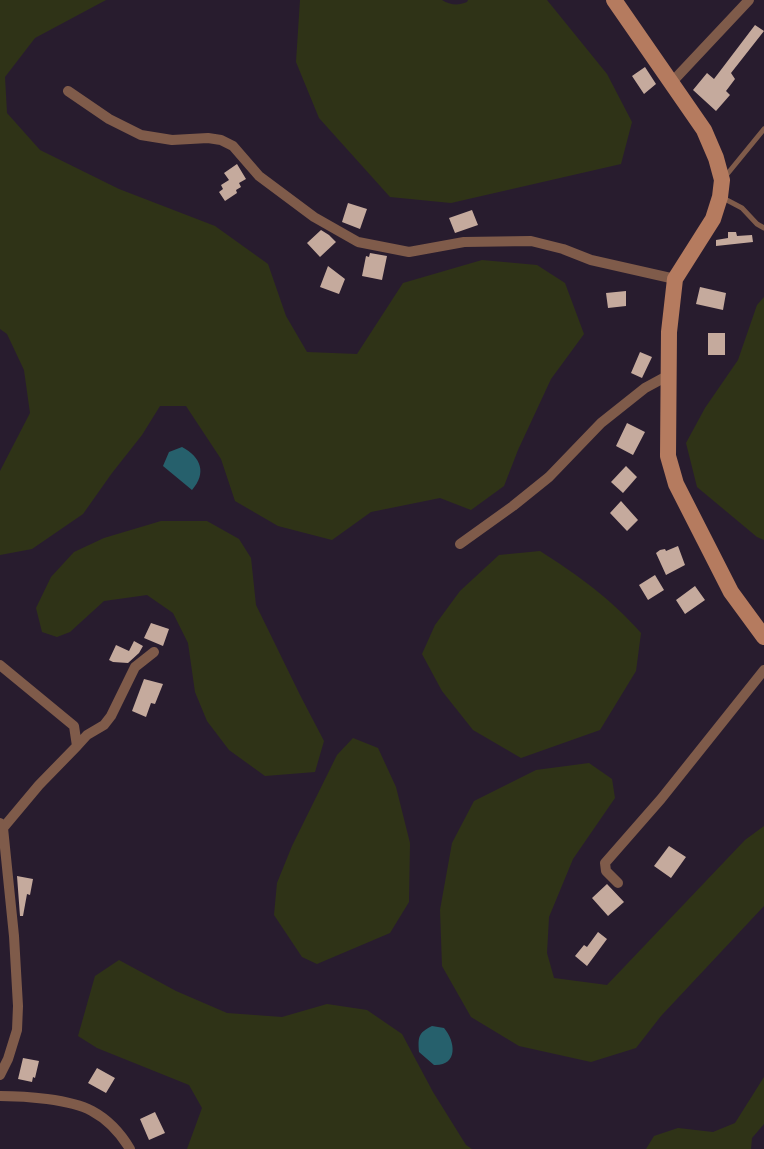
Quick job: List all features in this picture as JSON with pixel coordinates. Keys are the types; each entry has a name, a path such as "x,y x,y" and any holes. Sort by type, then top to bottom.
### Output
{"main road":[{"path":"614,0 704,130 722,180 713,219 675,279 669,332 668,456 676,484 731,592 764,637"}],"street":[{"path":"672,82 749,0"},
{"path":"68,91 109,119 141,135 172,140 208,138 233,146 259,176 314,217 358,242 409,252 464,242 531,241 591,260 675,279"},
{"path":"460,544 549,477 601,423 645,388 669,374"},
{"path":"0,1074 17,1030 18,1006 14,936 1,826 87,735 104,725 135,667 154,652"},
{"path":"0,665 74,726 77,746"},
{"path":"618,883 606,871 605,863 662,799 764,670"},
{"path":"0,1096 69,1102 91,1110 113,1127 130,1149"}],"lane":[{"path":"722,180 764,129"},
{"path":"720,197 742,208 764,228"}],"green space":[{"path":"0,0 106,0 35,38 5,77 7,113 40,150 119,189 215,226 268,264 286,316 307,352 357,354 403,283 482,260 537,265 565,283 584,334 551,379 504,486 471,510 440,498 371,512 332,540 278,526 235,501 221,459 186,406 160,406 142,435 83,514 32,549 0,555 0,471 30,413 24,370 7,334 0,329"},
{"path":"300,0 442,0 457,4 468,0 547,0 607,74 632,122 621,164 451,203 390,197 319,118 296,62"},
{"path":"764,297 764,540 697,487 686,443 705,408 738,360 757,305"},
{"path":"161,521 207,521 239,539 251,558 256,605 324,741 315,772 265,776 229,750 207,721 195,692 188,643 173,613 147,595 104,601 70,632 57,637 42,632 36,608 51,577 74,552 104,538"},
{"path":"540,551 594,588 641,633 636,671 600,730 521,758 473,730 442,691 422,654 435,625 460,591 499,555"},
{"path":"353,738 378,748 396,787 410,843 409,902 390,933 317,964 302,957 274,915 277,883 292,846 337,755"},
{"path":"589,763 612,779 615,798 573,859 549,917 547,953 554,978 607,985 745,840 764,826 764,906 661,1016 636,1048 591,1062 519,1046 471,1017 442,966 440,910 452,843 474,801 536,770"},
{"path":"119,960 176,991 227,1013 282,1017 327,1004 367,1010 402,1034 433,1092 466,1145 472,1149 187,1149 202,1108 189,1085 97,1048 78,1036 95,976"},
{"path":"764,1077 764,1124 752,1138 751,1149 646,1149 654,1136 678,1128 713,1132 735,1123"}],"water":[{"path":"182,447 194,456 200,466 197,484 192,490 163,466 169,452"},
{"path":"432,1026 444,1028 451,1040 451,1057 442,1064 434,1065 419,1052 420,1036"}],"building":[{"path":"755,25 764,31 731,73 735,79 726,91 730,95 716,111 693,90 707,73 714,79"},
{"path":"645,67 656,84 644,94 632,76"},
{"path":"237,164 246,179 239,183 241,187 236,190 237,193 225,201 219,192 223,189 221,185 229,180 224,173"},
{"path":"348,203 367,209 360,229 342,222"},
{"path":"472,210 478,225 455,233 449,218"},
{"path":"321,230 336,242 320,257 307,243"},
{"path":"728,232 736,232 737,236 752,235 753,242 716,246 716,240 728,238"},
{"path":"370,253 387,256 382,280 362,276 366,256 369,257"},
{"path":"328,266 345,279 339,294 320,287"},
{"path":"700,287 726,293 723,310 696,304"},
{"path":"626,291 626,306 608,308 606,293"},
{"path":"708,333 725,333 725,355 708,355"},
{"path":"640,352 652,357 642,378 631,373"},
{"path":"627,423 645,432 633,455 616,446"},
{"path":"626,466 637,477 623,493 611,482"},
{"path":"621,501 638,520 627,531 610,513"},
{"path":"678,546 685,565 666,575 656,553"},
{"path":"655,575 664,590 648,600 639,585"},
{"path":"695,586 705,600 685,614 676,600"},
{"path":"151,623 169,629 163,646 144,638"},
{"path":"134,641 143,646 128,663 109,660 116,645 129,651"},
{"path":"144,679 163,684 146,717 132,711"},
{"path":"669,846 686,857 671,878 654,866"},
{"path":"17,876 33,879 23,916 20,916"},
{"path":"607,884 624,902 608,916 592,898"},
{"path":"598,932 607,939 587,966 575,956 584,945 587,947"},
{"path":"23,1058 39,1061 32,1082 18,1079"},
{"path":"97,1068 115,1078 106,1093 88,1083"},
{"path":"155,1112 165,1133 149,1140 140,1119"}]}
